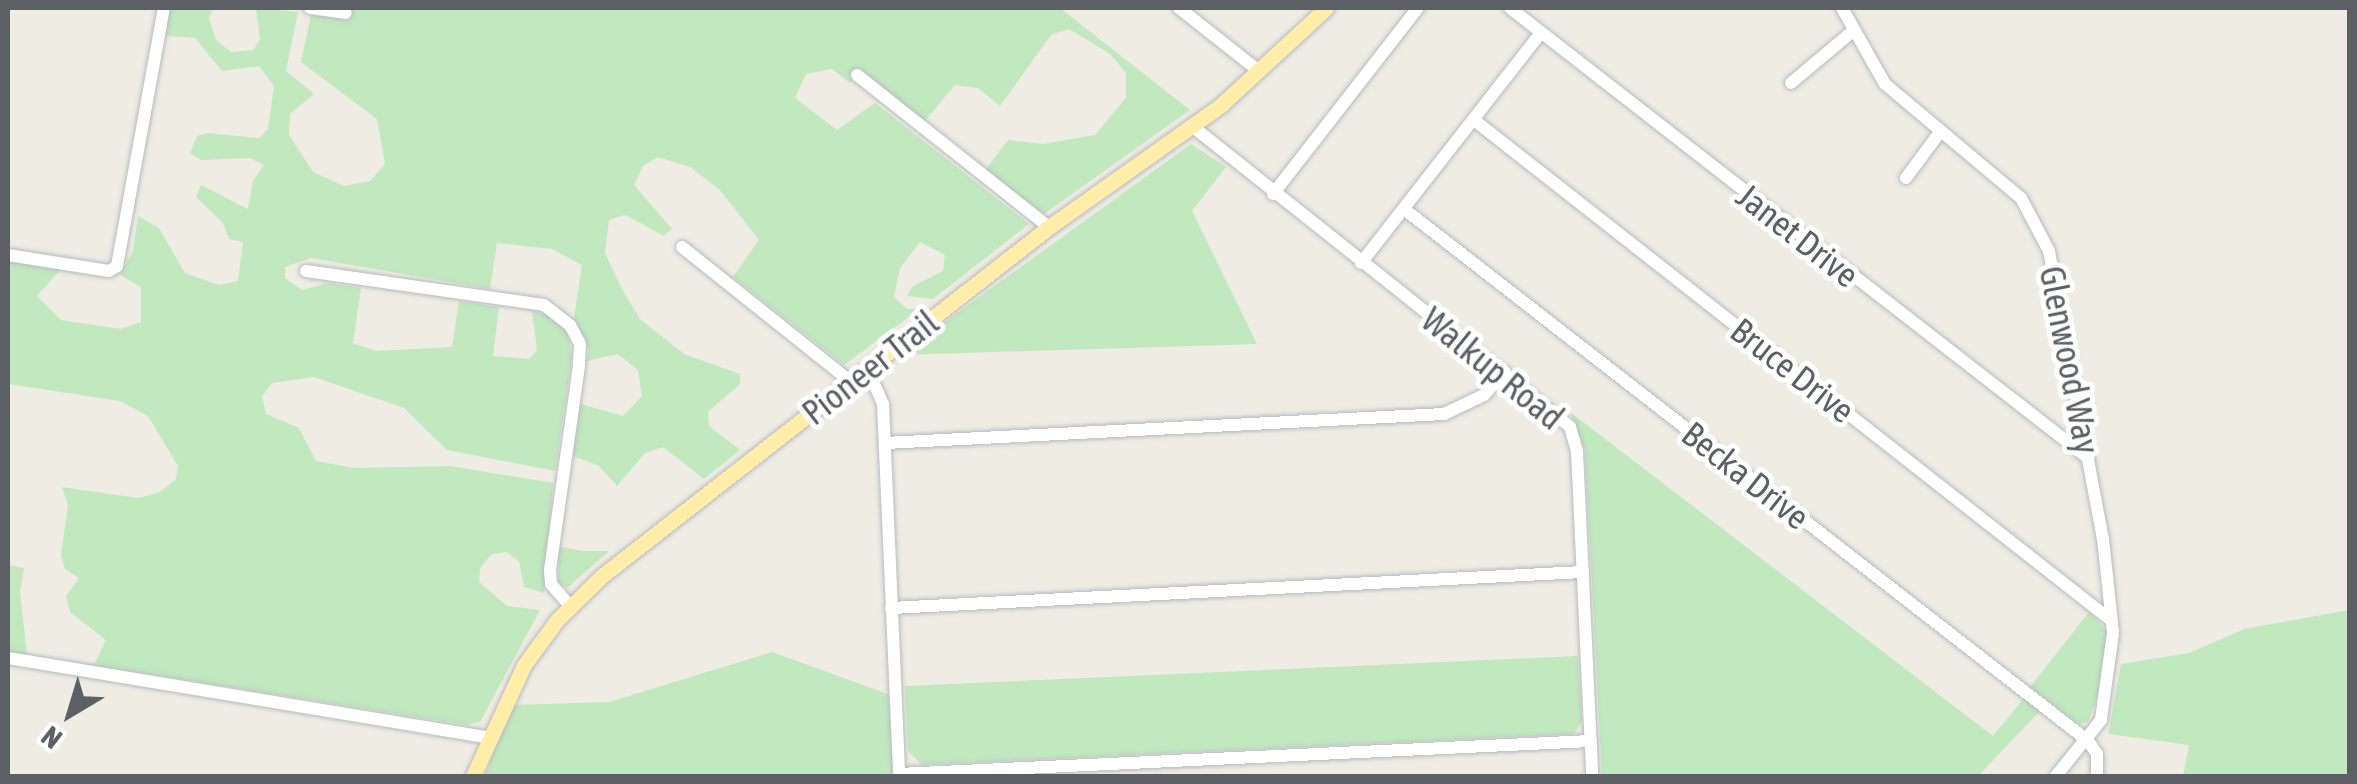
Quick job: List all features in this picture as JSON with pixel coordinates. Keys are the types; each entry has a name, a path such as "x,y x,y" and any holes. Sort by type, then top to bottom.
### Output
{"main road":[{"name":"Pioneer Trail","path":"473,776 486,737 524,665 570,606 1049,227 1192,126 1260,72 1326,8"}],"street":[{"path":"8,255 109,272 118,266 164,8"},
{"path":"310,8 346,13"},
{"path":"1179,8 1260,72"},
{"path":"1274,194 1418,8"},
{"name":"Janet Drive","path":"1510,8 2088,458"},
{"name":"Glenwood Way","path":"1842,8 1885,84 2020,198 2043,231 2088,458 2112,620 2108,690 2088,742 2056,776"},
{"path":"1791,83 1852,31"},
{"path":"1362,263 1541,33"},
{"path":"857,75 1049,227"},
{"name":"Bruce Drive","path":"1474,120 2112,620"},
{"name":"Walkup Road","path":"1192,126 1563,417 1574,438 1592,776"},
{"path":"1906,178 1940,132"},
{"name":"Becka Drive","path":"1404,210 2088,742"},
{"path":"682,246 850,381"},
{"path":"306,271 544,306 570,325 580,344 579,366 550,570 551,584 570,606"},
{"path":"868,368 882,392 899,775 1591,741"},
{"path":"885,443 1444,414 1484,395 1505,372"},
{"path":"891,608 1582,572"},
{"path":"8,658 410,719 486,737"},
{"path":"2088,742 2097,754 2096,776"}],"green space":[{"path":"169,8 213,8 209,19 216,40 231,52 253,50 260,40 256,8 298,12 286,71 314,94 290,114 289,135 313,172 344,186 370,181 385,164 377,119 301,62 311,15 347,20 348,8 1060,8 1190,110 1044,214 986,169 1008,140 1043,144 1095,135 1126,98 1126,73 1110,54 1069,29 1051,35 1000,106 978,88 955,85 925,121 861,69 850,83 832,69 806,74 795,98 837,130 875,103 1029,224 933,299 907,296 913,286 943,271 945,255 920,242 900,268 894,297 907,309 921,308 844,365 733,277 759,240 720,190 690,167 658,157 643,166 634,185 672,229 664,236 625,215 609,220 605,253 640,319 684,354 740,374 740,384 708,412 709,426 740,450 704,479 663,447 645,453 617,486 599,466 573,456 581,404 623,416 642,396 638,370 618,354 587,361 589,349 574,318 582,265 552,249 497,243 490,289 311,258 285,267 285,278 302,290 328,283 361,288 353,343 376,351 452,347 459,301 499,307 493,356 529,359 537,350 532,311 549,315 568,334 572,357 555,471 447,450 404,408 314,377 272,383 262,396 266,414 299,428 316,461 354,468 450,466 553,483 544,593 524,587 519,561 506,552 492,554 480,568 479,582 507,606 540,610 480,722 466,725 94,665 106,640 70,612 66,596 79,578 65,569 61,555 68,505 62,487 138,498 160,492 176,479 178,466 148,416 120,401 8,384 8,261 60,270 37,296 61,320 121,329 141,322 141,287 120,275 133,251 138,216 159,228 185,273 219,285 238,281 243,242 229,239 223,223 196,197 201,185 248,209 253,181 264,165 250,158 201,160 190,153 197,136 208,133 259,138 268,129 274,86 259,66 222,71 195,38 165,36"},
{"path":"1191,144 1226,167 1192,211 1257,344 899,355"},
{"path":"1570,412 1993,736 2024,698 2040,711 1978,776 1602,776 1585,449"},
{"path":"560,547 609,551 567,588 558,581"},
{"path":"8,565 24,568 20,592 27,655 8,652"},
{"path":"2349,610 2349,776 2183,776 2189,745 2108,734 2121,664 2189,653 2244,629"},
{"path":"2089,612 2107,631 2104,679 2088,722 2079,724 2030,687"},
{"path":"772,652 888,694 894,776 485,776 511,705 609,702"},
{"path":"1578,656 1582,721 1574,734 922,765 908,751 905,686"}]}
